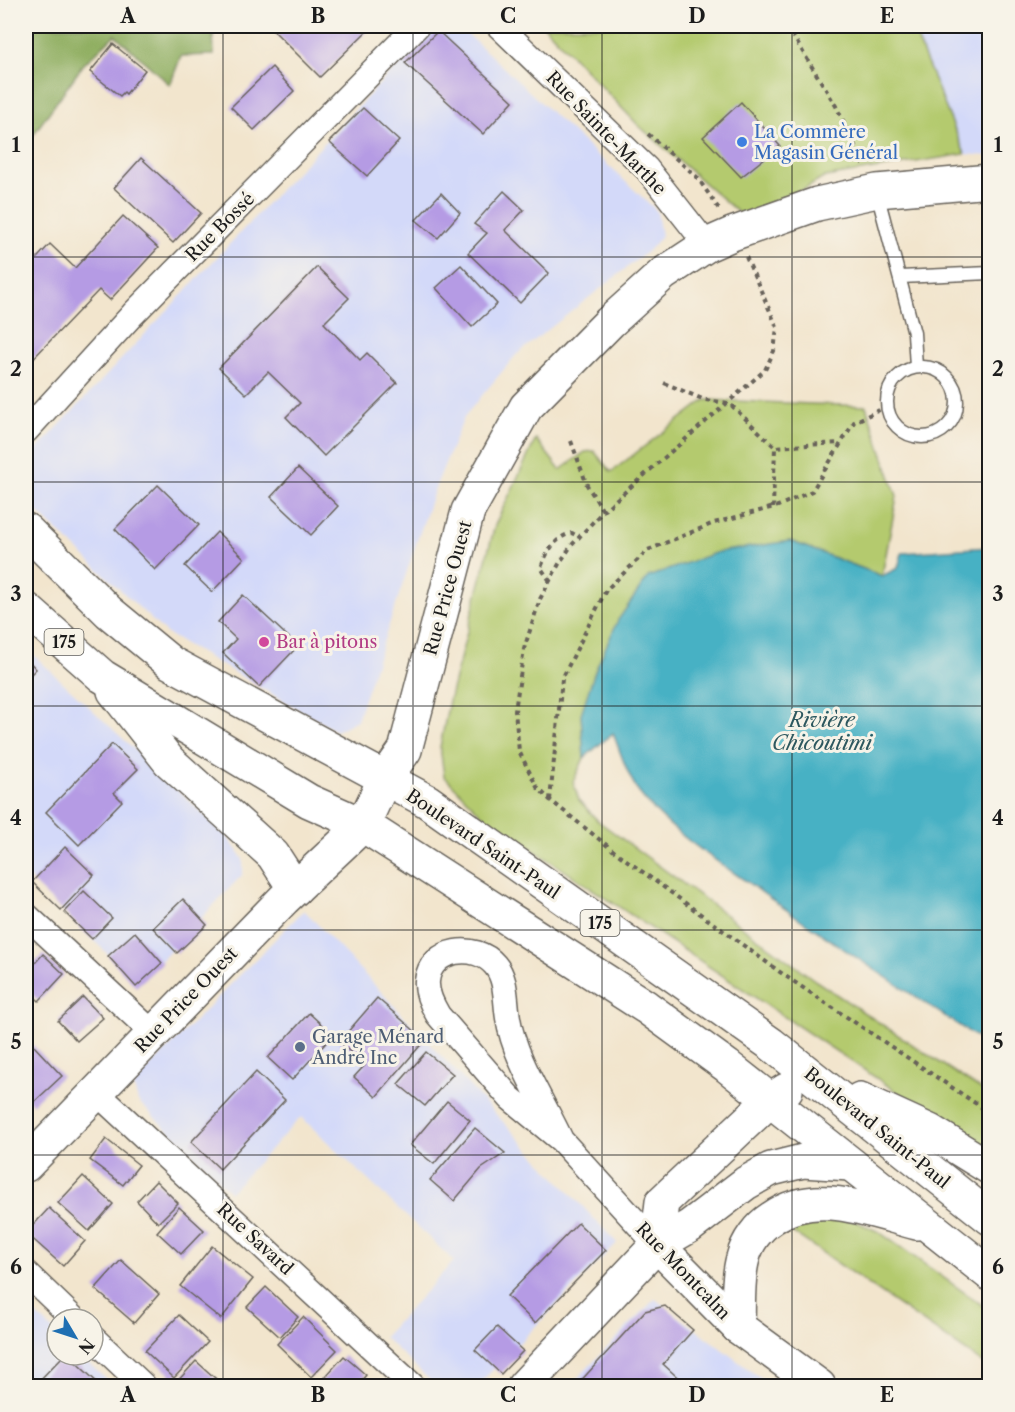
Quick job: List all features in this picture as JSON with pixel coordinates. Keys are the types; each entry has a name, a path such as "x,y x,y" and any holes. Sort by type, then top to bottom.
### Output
{"main road":[{"name":"Rue Price Ouest","path":"26,1165 295,888 335,855 363,825 384,780 405,750 468,511 526,407 610,322 663,274 707,245 817,204 877,191 990,181"},
{"name":"Boulevard Saint-Paul","path":"26,530 109,612 171,663 384,780 427,801 810,1074 990,1218"},
{"name":"175","path":"26,609 102,676 309,801 363,825 646,1007 990,1274"},
{"path":"102,676 169,761 273,855 295,888"},
{"path":"657,1245 662,1202 769,1101 810,1074 930,1131 990,1168"},
{"path":"524,1386 657,1245 690,1226 746,1183 771,1169 802,1161 850,1164"},
{"path":"738,1327 744,1253 760,1228 779,1213 802,1204 825,1202 928,1226"},
{"name":"Rue Montcalm","path":"657,1245 738,1327 819,1386"}],"street":[{"name":"Rue Bossé","path":"26,431 133,314 417,26"},
{"name":"Rue Sainte-Marthe","path":"499,26 647,169 707,245"},
{"path":"26,915 153,1033"},
{"name":"Rue Montcalm","path":"561,1140 515,1044 498,969 489,959 477,952 463,950 443,957 430,970 427,982 432,1004 438,1015 510,1098 561,1140 657,1245"},
{"name":"Rue Savard","path":"96,1092 413,1386"},
{"path":"26,1273 61,1307"},
{"path":"105,1349 144,1386"}],"lane":[{"path":"877,191 914,333 916,367"},
{"path":"900,277 990,273"},
{"path":"916,367 934,369 948,378 957,398 953,419 937,434 914,436 894,424 888,406 890,389 896,379 916,367"}],"path":[{"path":"789,26 836,106 877,191"},
{"path":"743,251 771,312 777,338 770,362 765,370 729,404 603,512 579,537 550,581 540,599 524,649 515,711 516,734 522,759 537,787 550,800 746,948 990,1113"},
{"path":"664,383 705,400 729,404 775,447 839,443"},
{"path":"550,800 562,679 606,590 648,550 714,523 772,508 812,491 828,467 839,443 854,422 888,406"},
{"path":"571,441 587,485 603,512"},
{"path":"772,508 775,447"},
{"path":"550,581 541,568 544,558 561,537 572,533 579,537"}],"shaded area":[{"path":"434,26 459,26 657,211 661,236 648,251 516,355 464,417 435,488 357,720 336,731 166,633 26,501 26,461"},
{"path":"920,26 989,26 989,156 965,154 918,41"},
{"path":"26,648 226,835 243,859 243,874 139,984 26,875"},
{"path":"304,910 617,1243 477,1386 436,1386 384,1337 454,1261 301,1117 230,1192 138,1101 133,1084"},
{"path":"655,1299 771,1386 570,1386"},
{"path":"26,1305 45,1323 45,1367 93,1367 113,1386 26,1386"}],"green space":[{"path":"37,26 205,26 213,31 214,55 181,56 170,85 115,35 83,65 26,145 26,38"},
{"path":"544,26 920,26 918,41 965,154 825,177 749,222 639,126"},
{"path":"705,400 866,406 897,496 882,576 790,541 581,714 584,758 573,782 579,800 598,821 816,981 989,1095 989,1153 484,817 444,776 440,747 449,701 495,525 536,439 560,470 585,452 594,451 611,472"},
{"path":"799,1218 853,1220 879,1232 989,1310 989,1367 782,1225"}],"water":[{"name":"Rivière Chicoutimi","path":"790,541 882,576 898,568 902,553 989,547 989,1045 807,924 679,833 655,811 639,792 626,767 613,733 584,758 581,714 595,671 618,620 648,577 718,552"}],"building":[{"path":"269,26 316,26 319,28 322,26 368,26 370,28 320,77"},
{"path":"438,31 513,101 483,134 405,63"},
{"path":"113,44 145,70 126,94 124,92 120,96 90,72"},
{"path":"272,67 294,91 254,130 231,107"},
{"path":"741,102 780,146 741,177 703,137"},
{"path":"363,108 399,141 367,176 329,142"},
{"path":"141,158 201,213 173,243 114,188"},
{"path":"504,191 524,210 505,230 549,273 520,303 468,253 487,233 474,224"},
{"path":"441,193 460,213 438,238 416,220"},
{"path":"123,216 158,248 110,300 99,290 26,366 26,270 50,244 75,268"},
{"path":"461,265 497,304 472,327 436,288"},
{"path":"317,267 349,298 324,323 360,360 367,353 397,383 324,456 286,417 300,403 268,372 246,394 219,368"},
{"path":"298,468 338,506 311,535 271,497"},
{"path":"158,485 199,525 155,570 115,529"},
{"path":"217,532 244,558 212,592 185,566"},
{"name":"Bar à pitons","path":"243,595 298,646 259,687 223,653 236,639 218,622"},
{"path":"26,658 36,669 26,679"},
{"path":"112,744 138,769 114,793 122,801 79,845 46,812"},
{"path":"65,847 94,875 61,910 32,882"},
{"path":"84,891 112,918 92,939 64,912"},
{"path":"183,899 207,925 177,953 153,928"},
{"path":"135,932 162,963 136,987 108,956"},
{"path":"26,942 32,948 26,955"},
{"path":"43,954 64,974 39,1001 26,989 26,973"},
{"path":"83,997 103,1018 77,1041 58,1021"},
{"path":"377,998 425,1040 376,1097 354,1077 365,1065 339,1042"},
{"name":"Garage Ménard André Inc","path":"309,1013 333,1035 292,1080 268,1058"},
{"path":"33,1045 62,1076 32,1104 26,1097 26,1051"},
{"path":"426,1052 453,1074 425,1106 398,1084"},
{"path":"256,1072 285,1100 220,1169 191,1142"},
{"path":"447,1101 470,1120 434,1164 410,1145"},
{"path":"475,1128 505,1153 481,1169 454,1201 430,1180"},
{"path":"106,1139 139,1165 123,1185 90,1160"},
{"path":"83,1176 113,1204 89,1231 58,1203"},
{"path":"156,1181 178,1203 158,1223 137,1201"},
{"path":"179,1207 204,1230 181,1254 157,1232"},
{"path":"49,1208 85,1241 63,1266 26,1233"},
{"path":"578,1223 606,1250 535,1323 507,1296"},
{"path":"212,1246 253,1279 221,1319 180,1286"},
{"path":"121,1260 159,1294 134,1323 95,1289"},
{"path":"266,1287 298,1317 280,1337 247,1307"},
{"path":"665,1306 693,1330 663,1364 687,1386 576,1386 645,1311"},
{"path":"179,1315 208,1342 174,1378 145,1351"},
{"path":"303,1317 337,1350 311,1377 277,1344"},
{"path":"497,1327 523,1351 501,1374 475,1350"},
{"path":"344,1356 366,1375 357,1386 317,1386"},
{"path":"196,1361 224,1386 173,1386"},
{"path":"52,1367 81,1367 101,1386 34,1386"}],"place":[{"name":"La Commère Magasin Général","path":"742,142"},
{"name":"Bar à pitons","path":"264,642"},
{"name":"Garage Ménard André Inc","path":"300,1047"}]}
